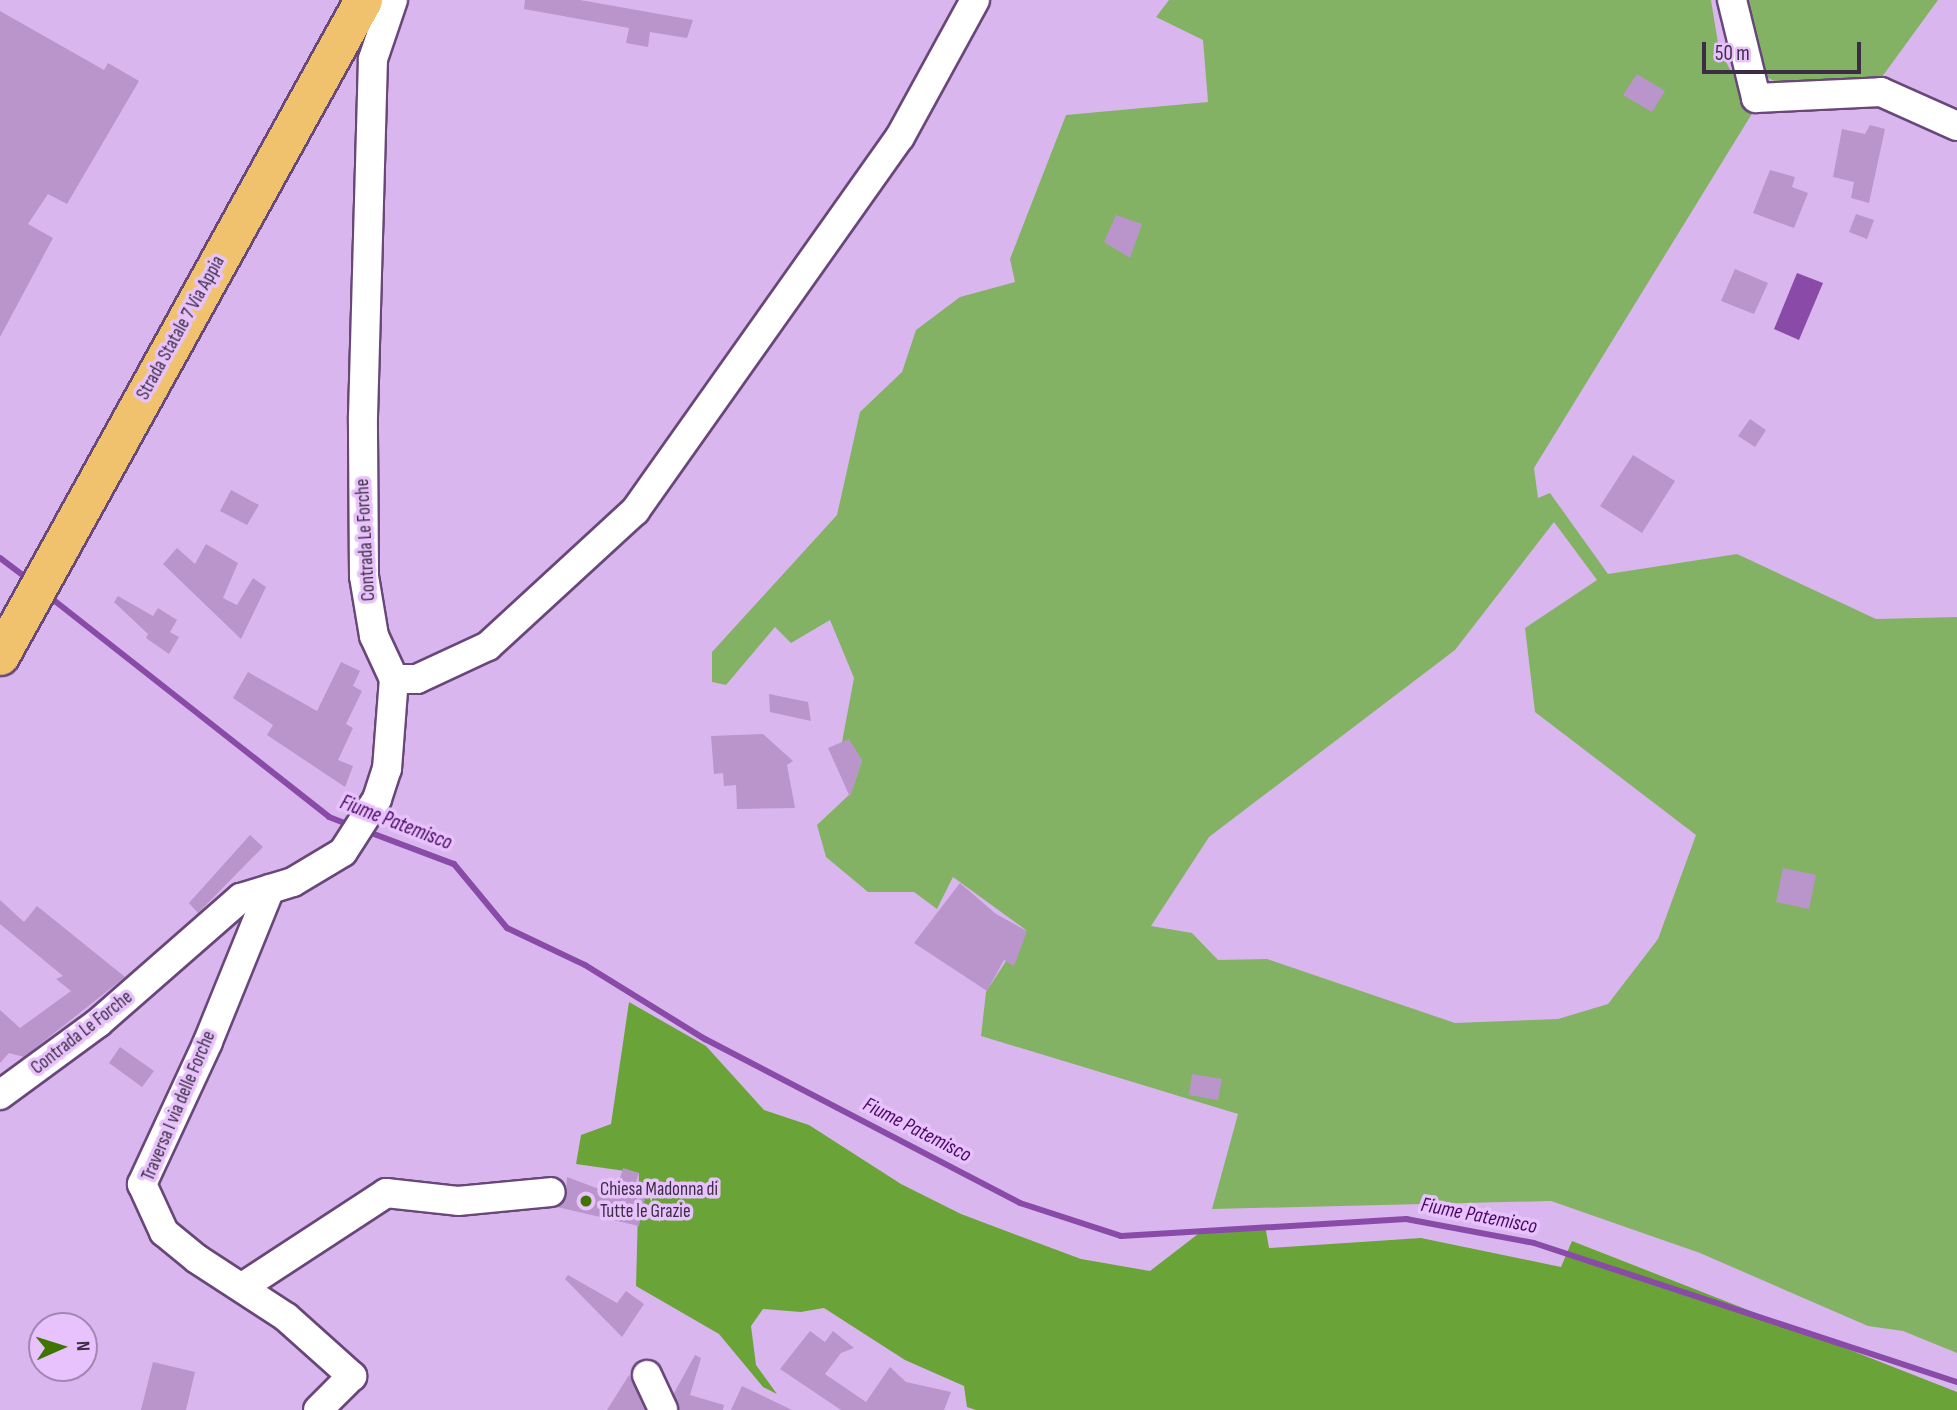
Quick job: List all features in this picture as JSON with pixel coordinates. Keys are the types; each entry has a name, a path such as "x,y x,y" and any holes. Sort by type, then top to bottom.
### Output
{"main road":[{"name":"Strada Statale 7 Via Appia","path":"0,656 363,0"}],"street":[{"name":"Contrada Le Forche","path":"0,1094 98,1023 240,898 293,882 342,852 377,799 387,769 394,679 374,636 366,588 362,495 373,58 393,0"},
{"path":"394,679 417,679 488,646 635,511 900,137 975,0"},
{"path":"1732,0 1756,98 1881,92 1957,126"},
{"name":"Traversa I via delle Forche","path":"270,888 142,1184 164,1232 197,1259 244,1286 352,1376 318,1410"},
{"path":"244,1286 386,1193 458,1200 551,1192"},
{"path":"647,1375 663,1410"}],"green space":[{"path":"1169,0 1711,0 1719,49 1753,112 1534,468 1538,498 1550,493 1608,574 1737,554 1876,619 1957,617 1957,1353 1903,1331 1868,1326 1700,1253 1551,1201 1212,1209 1238,1114 981,1036 986,992 1026,930 953,877 937,909 914,892 868,892 826,857 817,825 851,793 862,760 842,742 854,678 830,620 791,643 775,627 726,685 712,682 712,652 837,515 860,412 902,372 916,330 960,297 1015,282 1010,259 1066,115 1208,102 1203,40 1156,17","holes":["1554,522 1597,580 1525,628 1535,712 1696,835 1658,939 1608,1004 1558,1019 1455,1023 1267,959 1218,960 1192,933 1151,926 1209,837 1455,650"]},
{"path":"1738,0 1938,0 1879,81 1789,88 1756,72"},
{"path":"629,1002 706,1046 764,1110 809,1125 901,1184 961,1214 1081,1259 1150,1271 1198,1234 1265,1225 1269,1248 1421,1238 1561,1267 1572,1241 1957,1392 1957,1410 976,1410 967,1407 964,1386 905,1360 824,1308 801,1312 763,1309 751,1326 756,1365 777,1394 763,1387 719,1334 636,1286 639,1173 576,1164 581,1135 611,1124"}],"shaded area":[{"path":"1797,273 1823,283 1799,340 1774,329"}],"building":[{"path":"525,0 580,0 693,20 687,38 650,32 648,47 626,43 629,28 524,9"},
{"path":"0,11 104,70 108,63 139,81 67,204 48,194 28,224 53,238 0,337"},
{"path":"1637,74 1665,91 1652,112 1623,95"},
{"path":"1870,125 1885,129 1869,203 1851,198 1854,182 1833,177 1842,129 1865,134"},
{"path":"1770,170 1795,177 1792,187 1808,193 1794,228 1753,213"},
{"path":"1856,214 1874,220 1867,239 1849,232"},
{"path":"1116,215 1142,224 1130,258 1104,242"},
{"path":"1735,269 1768,283 1754,314 1721,301"},
{"path":"1750,419 1766,430 1755,447 1738,436"},
{"path":"1633,455 1675,481 1642,533 1600,506"},
{"path":"231,490 259,505 247,525 220,511"},
{"path":"206,544 238,563 223,598 237,605 253,578 266,587 241,639 163,564 177,548 195,564"},
{"path":"118,596 153,616 158,608 177,620 170,632 179,637 169,654 146,638 148,634 114,602"},
{"path":"341,662 360,671 353,686 362,691 346,724 353,728 338,760 353,766 345,787 267,735 273,725 233,698 248,672 317,711"},
{"path":"769,694 808,702 811,721 770,712"},
{"path":"763,734 793,761 787,765 795,808 737,809 736,785 724,786 723,773 714,774 711,736"},
{"path":"849,739 862,760 850,797 828,748"},
{"path":"250,835 263,847 198,913 189,903"},
{"path":"1783,868 1816,875 1809,909 1776,902"},
{"path":"960,883 996,914 1027,931 1014,966 1004,960 987,991 914,943"},
{"path":"0,900 24,922 37,906 125,977 24,1057 9,1053 0,1063 0,1010 20,1028 71,991 56,979 63,976 0,924"},
{"path":"120,1047 154,1071 142,1087 109,1063"},
{"path":"1192,1074 1222,1079 1218,1100 1189,1095"},
{"path":"623,1168 639,1173 635,1185 647,1189 639,1226 557,1207 566,1198 567,1177 615,1195"},
{"path":"568,1275 617,1303 626,1291 644,1304 622,1337 565,1279"},
{"path":"810,1331 825,1342 833,1331 854,1348 841,1353 825,1374 866,1402 890,1367 906,1382 951,1392 944,1410 841,1410 780,1369"},
{"path":"695,1355 701,1358 690,1395 724,1405 723,1410 679,1410 674,1393"},
{"path":"153,1362 195,1372 186,1410 141,1410"},
{"path":"629,1375 645,1410 607,1410"},
{"path":"742,1386 792,1410 731,1410"}],"waterway":[{"name":"Fiume Patemisco","path":"0,558 30,581"},
{"name":"Fiume Patemisco","path":"46,594 329,817 352,826"},
{"name":"Fiume Patemisco","path":"366,831 454,864 507,928 585,965 705,1039 1020,1203 1121,1236 1406,1219 1534,1243 1957,1382"}],"place":[{"name":"Chiesa Madonna di Tutte le Grazie","path":"586,1201"}]}
